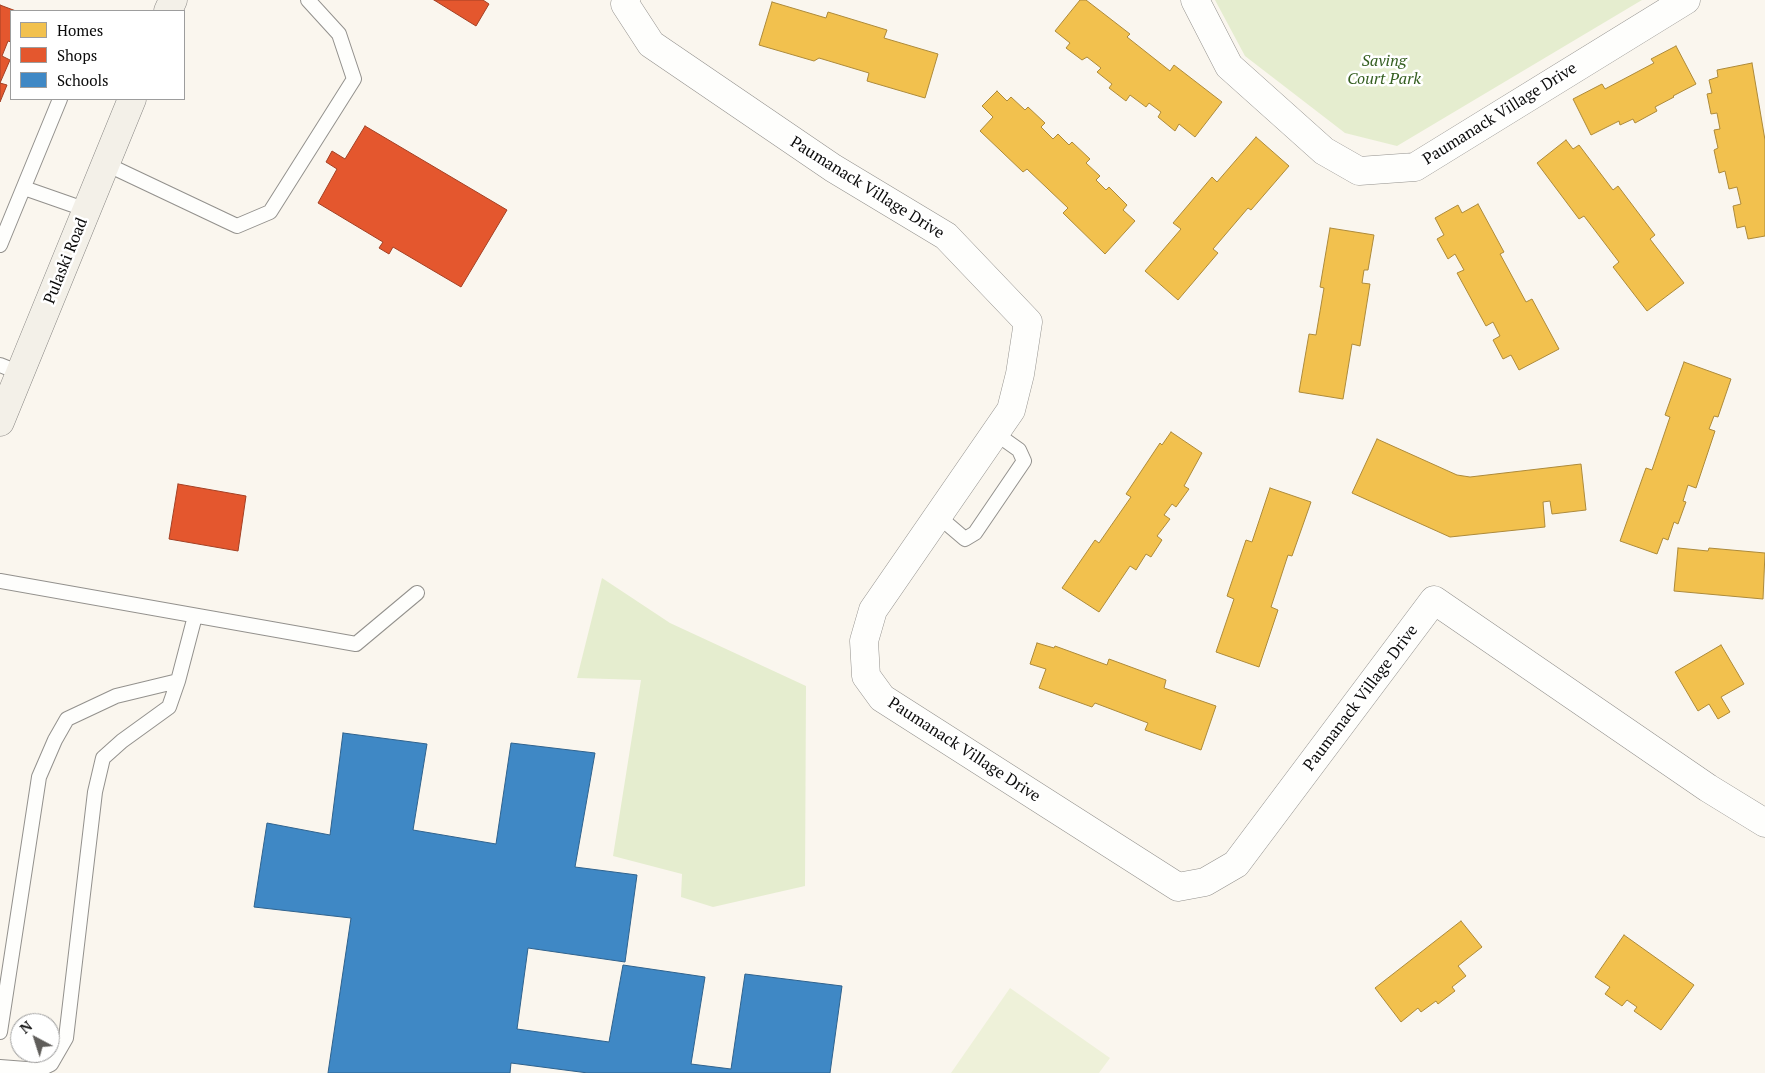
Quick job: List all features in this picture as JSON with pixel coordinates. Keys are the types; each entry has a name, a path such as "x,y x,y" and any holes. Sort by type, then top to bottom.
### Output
{"main road":[{"name":"Pulaski Road","path":"0,422 10,369 87,210 132,100"}],"street":[{"name":"Paumanack Village Drive","path":"626,0 625,4 651,44 833,168 946,236 1028,322 1020,374 1011,410 873,610 864,641 866,676 882,698 1178,887 1205,882 1236,864 1434,600 1708,788 1765,822"},
{"name":"Paumanack Village Drive","path":"1195,0 1229,66 1324,151 1359,171 1415,167 1686,0"}],"lane":[{"path":"106,164 237,226 270,212 354,79 339,34 308,0"},
{"path":"0,245 60,100"},
{"path":"24,188 87,210"},
{"path":"938,516 966,539 975,533 1024,461 1019,450 995,433"},
{"path":"0,581 356,644 417,593"},
{"path":"0,1067 39,1070 51,1064 66,1038 95,792 103,758 122,741 169,707 178,681 195,616"},
{"path":"0,1032 39,777 55,740 67,718 116,696 178,681"}],"green space":[{"name":"Saving Court Park","path":"1215,0 1642,0 1397,146 1345,133 1245,56"},
{"path":"602,578 670,623 806,686 805,886 713,907 681,897 682,874 613,856 641,680 577,678"},
{"path":"1010,988 1110,1058 1099,1073 951,1073"}],"building: Homes":[{"path":"1080,0 1086,0 1130,34 1127,37 1170,71 1174,65 1222,102 1195,137 1179,124 1175,131 1158,117 1161,112 1149,103 1146,107 1130,95 1126,101 1109,88 1112,84 1097,72 1101,68 1087,57 1082,60 1066,48 1070,43 1055,31"},
{"path":"772,2 826,18 828,12 887,30 884,38 938,54 925,98 867,81 869,73 819,58 814,61 759,45"},
{"path":"1676,46 1696,84 1655,107 1657,111 1635,123 1633,119 1620,125 1619,121 1591,135 1573,99 1602,84 1605,89 1654,63 1651,59"},
{"path":"1752,63 1765,140 1765,236 1748,239 1745,226 1737,228 1733,206 1741,204 1737,187 1729,189 1725,171 1719,173 1714,150 1718,148 1714,130 1720,129 1717,113 1711,114 1707,94 1712,93 1709,80 1718,77 1717,70"},
{"path":"997,91 1007,101 1011,97 1025,110 1028,107 1045,123 1041,127 1053,139 1058,134 1069,145 1072,142 1090,159 1086,163 1100,176 1096,180 1106,190 1109,187 1127,205 1123,210 1135,221 1105,254 1063,213 1068,208 1027,169 1023,172 980,131 993,117 982,106"},
{"path":"1256,137 1289,166 1251,210 1248,208 1213,249 1218,253 1178,300 1145,271 1181,229 1173,223 1212,177 1217,182"},
{"path":"1566,140 1573,149 1579,145 1613,190 1618,186 1655,235 1650,239 1684,283 1647,311 1613,267 1619,262 1584,216 1579,219 1537,163"},
{"path":"1478,204 1504,252 1500,254 1526,302 1532,299 1559,349 1519,370 1511,355 1503,359 1493,340 1500,336 1493,322 1486,326 1457,273 1464,270 1455,254 1448,259 1437,239 1444,235 1435,218 1458,205 1462,213"},
{"path":"1330,228 1374,235 1368,270 1364,270 1362,283 1370,284 1360,346 1352,344 1343,399 1299,392 1309,334 1316,335 1324,288 1320,287"},
{"path":"1684,362 1731,379 1718,417 1714,416 1709,429 1715,431 1696,488 1688,485 1683,501 1686,502 1678,524 1674,522 1668,540 1663,538 1657,554 1620,541 1646,468 1652,470 1670,417 1665,415"},
{"path":"1171,432 1202,453 1184,486 1189,489 1176,507 1172,504 1164,515 1170,519 1157,536 1162,540 1151,557 1146,554 1136,570 1130,566 1099,612 1062,588 1095,540 1099,543 1131,497 1126,494 1160,443 1162,445"},
{"path":"1377,439 1457,475 1470,477 1581,464 1586,510 1552,514 1550,501 1543,502 1545,527 1450,537 1352,493"},
{"path":"1270,488 1311,502 1292,556 1288,555 1271,607 1278,610 1259,667 1216,652 1234,599 1227,596 1246,540 1252,542"},
{"path":"1678,548 1708,551 1709,548 1765,553 1763,599 1674,591"},
{"path":"1037,643 1054,648 1055,646 1107,665 1109,659 1166,680 1164,688 1216,706 1201,750 1145,730 1148,723 1095,703 1092,707 1039,688 1046,669 1030,664"},
{"path":"1721,645 1744,684 1721,697 1730,712 1718,719 1709,704 1698,711 1675,672"},
{"path":"1461,921 1482,947 1458,966 1466,976 1452,987 1455,991 1438,1004 1436,1001 1421,1012 1418,1008 1401,1022 1375,988"},
{"path":"1624,935 1694,985 1661,1030 1634,1011 1637,1007 1627,1000 1622,1006 1605,994 1610,987 1595,977"}],"building: Shops":[{"path":"434,0 483,0 489,4 476,26"},
{"path":"0,5 13,10 10,10 10,42 8,41 2,56 10,60 0,83"},
{"path":"0,83 7,85 0,102"},
{"path":"365,126 507,210 461,287 393,247 389,254 379,248 383,242 318,203 337,169 326,162 332,151 345,159"},
{"path":"178,484 246,496 238,551 169,539"}],"building: Schools":[{"path":"343,733 427,744 413,830 496,844 511,743 595,753 575,867 637,875 625,962 528,948 517,1029 609,1042 623,965 705,977 691,1064 731,1069 745,974 842,986 830,1073 588,1073 511,1063 510,1073 328,1073 351,918 254,907 267,823 330,835"}]}
